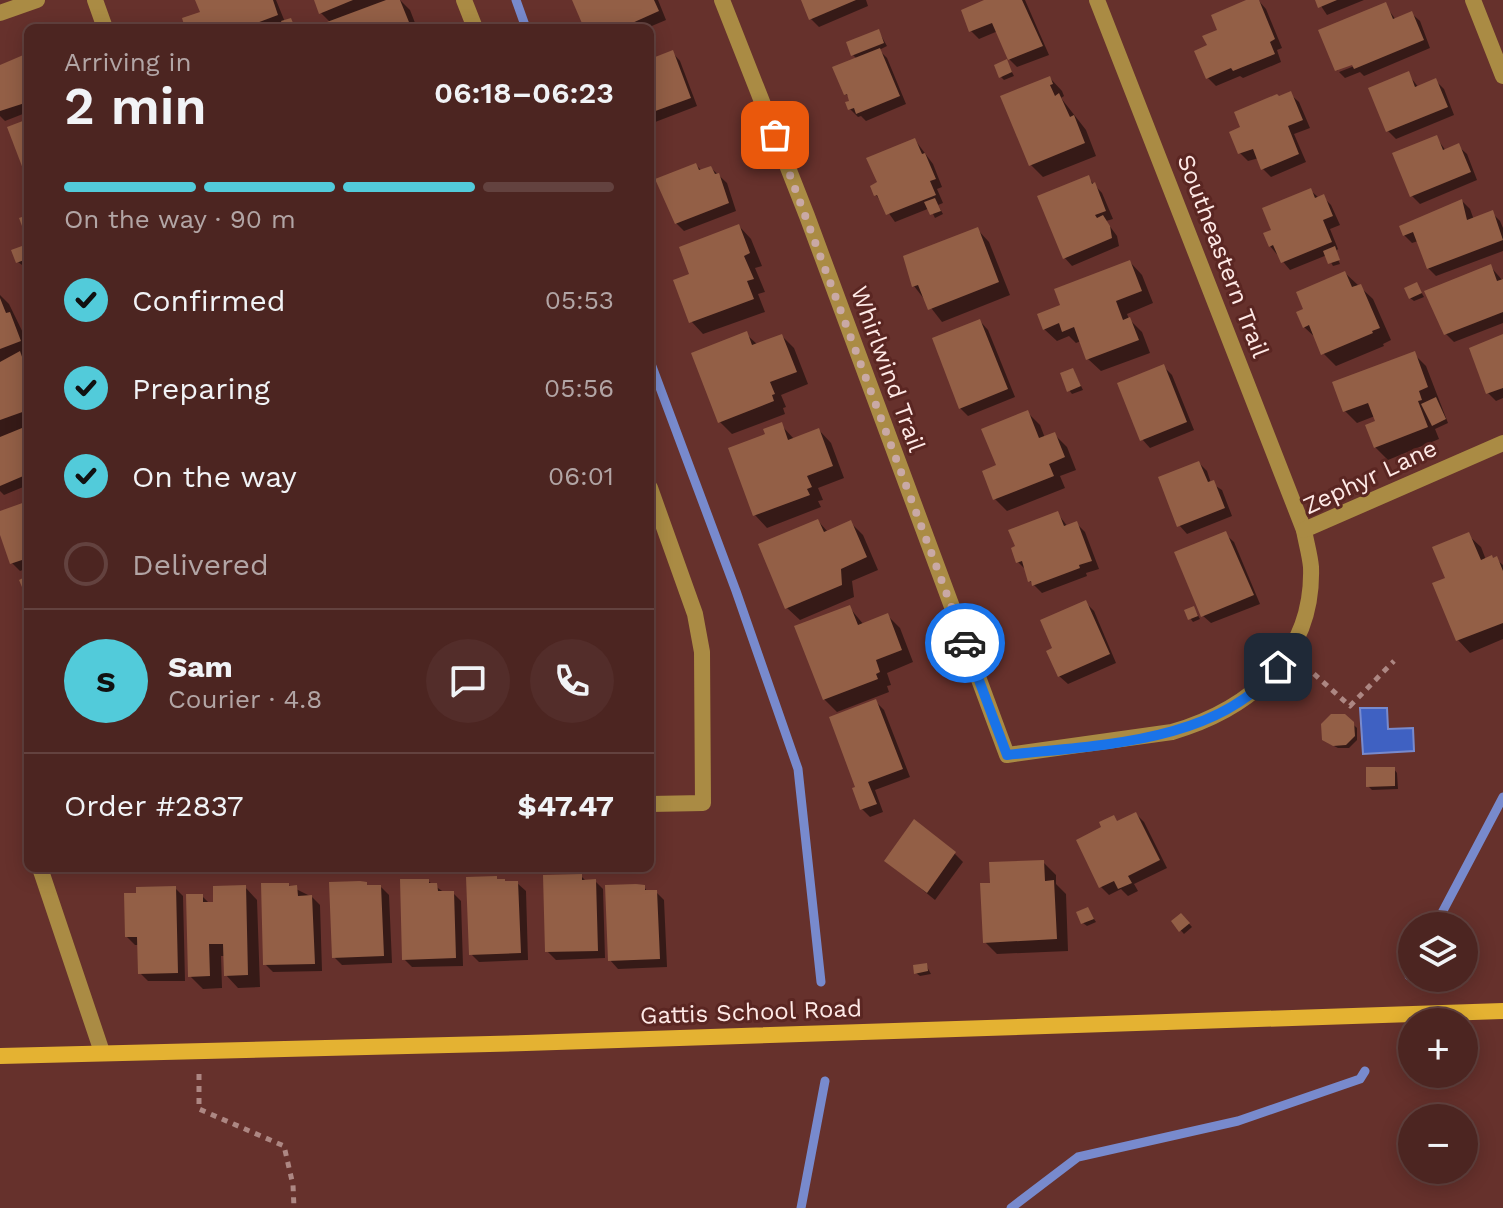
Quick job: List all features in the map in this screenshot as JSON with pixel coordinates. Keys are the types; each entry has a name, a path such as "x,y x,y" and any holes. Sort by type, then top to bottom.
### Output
{"main road":[{"name":"Gattis School Road","path":"0,1056 541,1043 1503,1011"}],"street":[{"path":"0,13 37,0"},
{"path":"95,0 104,24"},
{"path":"464,0 473,24"},
{"name":"Whirlwind Trail","path":"722,0 807,216 1007,755"},
{"name":"Southeastern Trail","path":"1097,0 1304,530"},
{"path":"1473,0 1503,76"},
{"name":"Zephyr Lane","path":"1007,755 1110,743 1191,727 1245,699 1267,681 1290,652 1301,631 1310,598 1311,564 1304,530 1503,443"},
{"path":"654,499 695,614 702,652 703,803 654,804"},
{"path":"41,872 102,1052"}],"path":[{"path":"1290,652 1350,706 1394,661"},
{"path":"199,1051 199,1109 284,1146 293,1185 294,1208"}],"water":[{"path":"1360,708 1387,708 1388,729 1413,728 1414,751 1363,754"}],"building":[{"path":"195,0 273,0 278,15 254,24 184,24 182,18 200,12"},
{"path":"314,0 353,0 319,14"},
{"path":"386,0 400,0 410,24 328,24"},
{"path":"572,0 654,0 659,11 630,24 582,24"},
{"path":"801,0 856,0 809,20"},
{"path":"984,0 1022,0 1043,46 1008,60 992,23 969,32 961,10"},
{"path":"1246,0 1259,0 1275,39 1270,42 1275,54 1206,79 1194,51 1207,45 1202,36 1217,30 1211,15"},
{"path":"1315,0 1337,0 1318,8"},
{"path":"1386,2 1393,19 1412,11 1424,40 1354,69 1352,65 1335,71 1318,30"},
{"path":"291,18 293,24 282,24 281,21"},
{"path":"879,29 884,43 851,56 846,42"},
{"path":"880,48 900,96 856,114 854,108 848,110 845,102 849,101 847,94 844,95 832,67"},
{"path":"673,50 691,98 654,112 654,57"},
{"path":"24,55 24,103 0,111 0,65"},
{"path":"1007,59 1012,72 999,78 994,65"},
{"path":"1409,71 1415,87 1436,78 1448,107 1386,132 1368,88"},
{"path":"1050,76 1055,96 1059,93 1070,117 1074,115 1085,143 1029,166 1000,96"},
{"path":"1291,91 1303,120 1288,126 1299,154 1261,170 1253,149 1238,154 1229,132 1240,127 1234,112"},
{"path":"24,121 24,172 7,127"},
{"path":"1437,135 1443,150 1459,143 1471,172 1410,197 1392,153"},
{"path":"915,138 936,179 930,181 936,195 886,215 870,186 877,182 866,158"},
{"path":"696,163 699,170 711,166 715,174 719,173 729,203 675,224 655,179"},
{"path":"1089,175 1092,184 1095,182 1106,211 1095,215 1097,218 1103,215 1110,226 1112,238 1063,259 1037,196"},
{"path":"1311,188 1315,198 1324,194 1333,216 1323,220 1332,242 1281,263 1273,245 1269,247 1263,233 1271,230 1262,208"},
{"path":"935,198 941,211 930,215 924,202"},
{"path":"1462,199 1467,220 1493,210 1503,240 1427,269 1413,232 1403,236 1399,226"},
{"path":"739,224 750,253 744,256 754,279 747,281 754,299 689,323 673,280 689,274 679,247"},
{"path":"978,227 999,282 928,310 918,285 912,287 903,256"},
{"path":"22,246 24,260 16,263 11,250"},
{"path":"1335,246 1340,260 1328,264 1323,251"},
{"path":"1130,260 1142,291 1116,301 1123,320 1130,317 1139,340 1086,360 1074,327 1062,332 1059,323 1043,330 1037,314 1060,305 1054,289"},
{"path":"1491,264 1497,281 1503,279 1503,312 1444,335 1424,291"},
{"path":"1345,271 1352,287 1361,284 1380,328 1321,355 1309,325 1303,328 1296,312 1303,309 1296,292"},
{"path":"1417,282 1422,293 1409,299 1404,288"},
{"path":"0,298 6,313 10,312 21,341 0,349"},
{"path":"980,319 1008,389 959,409 932,338"},
{"path":"747,331 752,345 782,334 797,372 770,382 775,394 772,395 774,401 718,423 691,353"},
{"path":"1503,334 1503,388 1486,394 1469,348"},
{"path":"20,351 24,362 24,411 0,420 0,362"},
{"path":"1415,351 1428,387 1419,391 1422,400 1418,401 1428,427 1374,448 1365,425 1375,421 1368,403 1343,412 1332,382"},
{"path":"1164,364 1187,422 1140,441 1117,383"},
{"path":"1073,368 1081,386 1067,392 1060,373"},
{"path":"1436,397 1446,419 1432,426 1421,404"},
{"path":"1028,410 1039,438 1055,432 1065,457 1049,464 1054,476 993,500 982,471 996,465 981,429"},
{"path":"782,422 788,440 819,428 833,466 807,476 812,487 807,489 810,495 753,516 728,448 765,434 763,429"},
{"path":"22,428 24,431 24,476 0,486 0,437"},
{"path":"1199,461 1208,482 1214,480 1225,508 1177,527 1158,477"},
{"path":"24,502 24,559 10,564 0,535 0,511"},
{"path":"1058,511 1064,526 1077,521 1092,561 1032,586 1022,561 1016,563 1011,548 1015,546 1008,530"},
{"path":"818,519 824,532 851,520 867,557 841,569 842,585 785,609 758,544"},
{"path":"1226,531 1254,595 1201,617 1174,552"},
{"path":"1469,532 1481,560 1497,556 1503,571 1503,623 1456,641 1432,583 1445,578 1432,547"},
{"path":"1086,600 1110,654 1058,677 1046,651 1052,648 1040,620"},
{"path":"850,605 858,625 888,613 902,650 876,660 880,672 876,674 878,679 823,700 794,626"},
{"path":"1194,606 1198,616 1188,620 1184,610"},
{"path":"876,699 903,769 868,782 877,804 860,810 852,788 855,787 829,717"},
{"path":"1331,714 1345,714 1354,722 1355,736 1346,745 1333,746 1322,740 1321,724"},
{"path":"1366,767 1395,767 1395,786 1366,787"},
{"path":"1136,812 1160,860 1128,876 1132,883 1118,889 1114,881 1099,888 1076,840 1101,827 1099,822 1114,815 1117,821"},
{"path":"914,819 956,852 927,893 884,861"},
{"path":"1044,860 1045,881 1054,880 1057,939 983,943 980,883 990,883 989,862"},
{"path":"582,874 582,880 596,879 598,951 545,952 543,875"},
{"path":"497,876 497,879 505,881 518,881 521,953 469,955 466,877"},
{"path":"400,879 429,879 429,883 437,883 438,891 454,891 456,958 402,960"},
{"path":"329,882 367,882 367,885 381,885 384,956 332,958"},
{"path":"261,883 289,883 289,886 297,885 298,896 312,895 315,964 263,965"},
{"path":"246,885 248,975 224,976 223,944 209,944 210,976 188,977 186,894 203,894 203,902 213,902 213,886"},
{"path":"605,885 645,885 645,890 657,890 660,959 608,961"},
{"path":"176,886 178,973 138,974 137,937 125,937 124,893 136,893 136,887"},
{"path":"1088,907 1094,919 1081,924 1076,912"},
{"path":"1181,913 1190,923 1179,932 1171,921"},
{"path":"927,963 928,971 914,974 913,965"}],"waterway":[{"path":"516,0 525,24"},
{"path":"654,372 798,769 821,982"},
{"path":"1442,912 1503,797"},
{"path":"1011,1208 1078,1157 1238,1121 1360,1079 1365,1071"},
{"path":"801,1208 825,1081"}],"way so far":[{"path":"775,135 965,643"}],"route":[{"path":"965,643 1007,755 1110,743 1191,727 1245,699 1278,667"}]}
